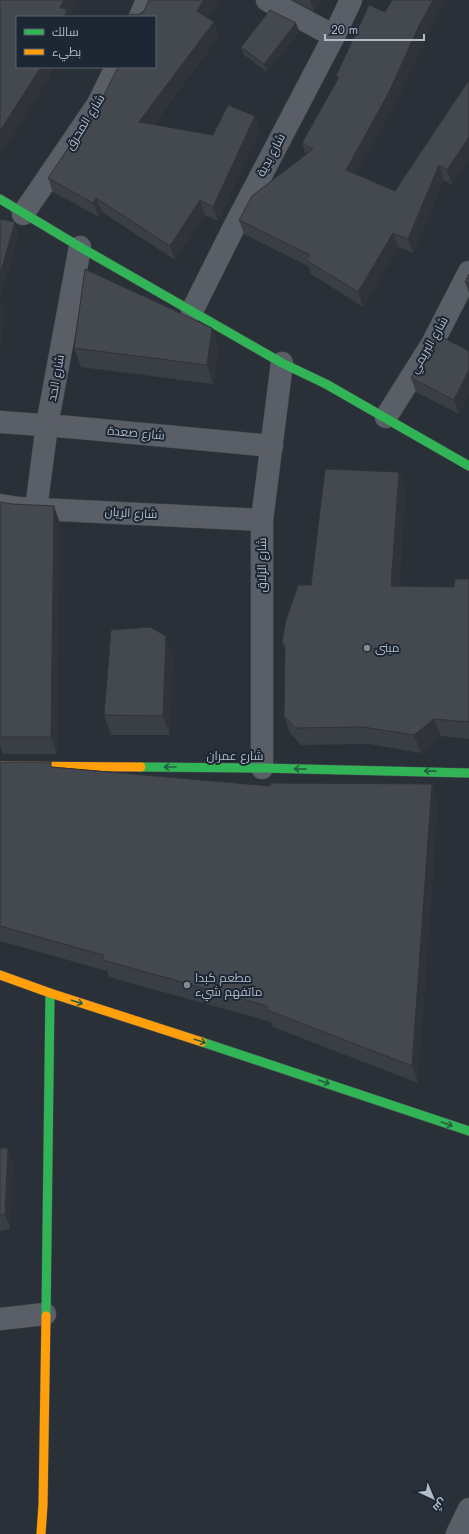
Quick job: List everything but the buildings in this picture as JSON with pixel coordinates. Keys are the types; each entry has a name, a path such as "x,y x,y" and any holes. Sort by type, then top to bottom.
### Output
{"street":[{"path":"140,16 147,0"},
{"path":"267,0 334,36"},
{"name":"شارع بدية","path":"192,311 233,228 334,36 351,0"},
{"name":"شارع المحرق","path":"24,214 98,104 116,68"},
{"path":"0,199 80,247 282,363 326,384 386,417 469,466"},
{"name":"شارع الحد","path":"36,509 47,425 80,247"},
{"name":"شارع البريمي","path":"386,417 432,344 469,272"},
{"name":"شارع الزلاق","path":"262,768 262,520 282,363"},
{"name":"شارع صعدة","path":"0,422 272,446"},
{"name":"شارع الريان","path":"0,505 36,509 262,520"},
{"name":"شارع عمران","path":"0,766 262,768 469,773"},
{"path":"0,976 249,1057 469,1131"},
{"path":"41,1534 43,1505 50,993"},
{"path":"0,1319 45,1314"},
{"path":"457,1534 469,1509"}],"traffic: fast":[{"path":"0,199 80,247 282,363 326,384 469,466"},
{"path":"141,767 262,768 469,773"},
{"path":"46,1316 50,993"},
{"path":"202,1042 469,1131"}],"traffic: slow":[{"path":"0,766 141,767"},
{"path":"0,975 50,993 202,1042"},
{"path":"41,1534 43,1505 46,1316"}],"place":[{"name":"مبنى","path":"367,648"},
{"name":"مطعم كبدا ماتفهم شيء","path":"187,985"}]}
